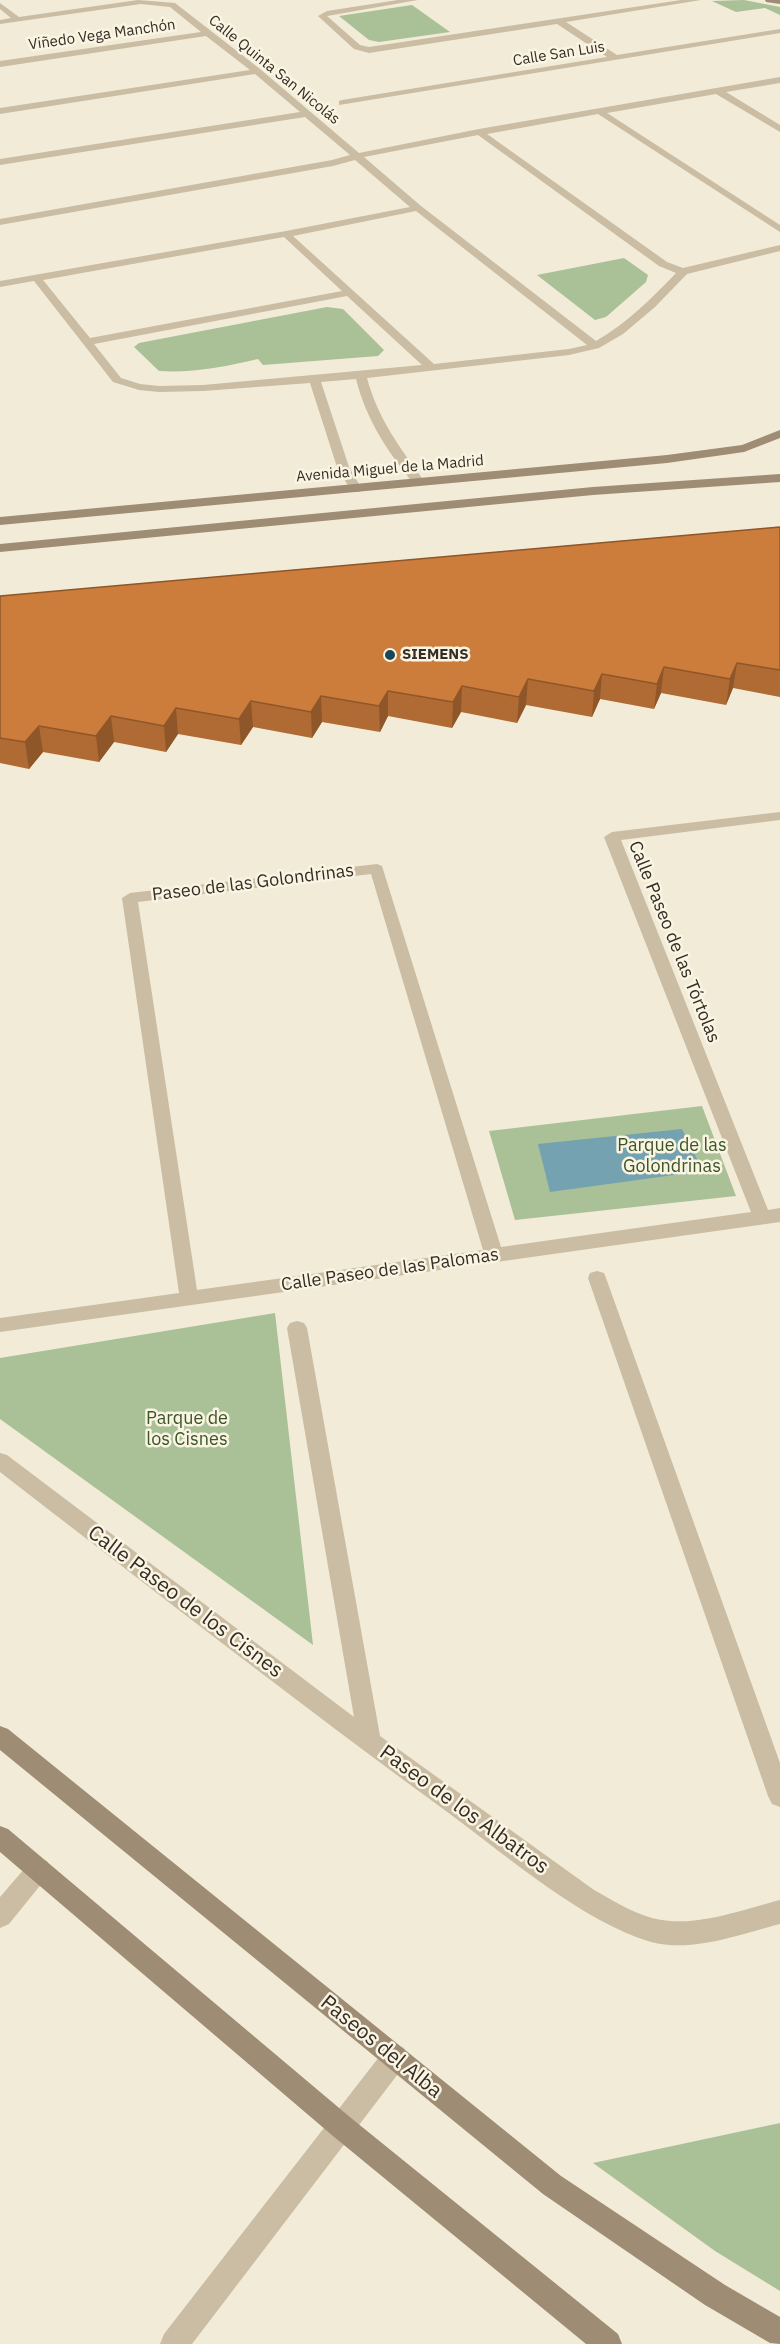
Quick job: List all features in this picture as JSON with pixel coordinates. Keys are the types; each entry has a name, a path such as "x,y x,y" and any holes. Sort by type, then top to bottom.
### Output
{"main road":[{"path":"769,0 780,2"},
{"name":"Avenida Miguel de la Madrid","path":"0,521 722,453 744,448 780,434"},
{"path":"0,548 593,491 780,478"},
{"name":"Paseos del Alba","path":"0,1736 552,2185 715,2295 780,2333"},
{"path":"0,1837 342,2127 609,2344"}],"street":[{"path":"414,0 327,13 322,16 357,47 369,50 697,0"},
{"name":"Calle Quinta San Nicolás","path":"18,20 141,2 172,5 257,71 418,208 595,346"},
{"path":"0,5 18,20"},
{"path":"0,22 18,20"},
{"path":"558,21 615,58"},
{"name":"Calle San Luis","path":"342,103 780,31"},
{"name":"Viñedo Vega Manchón","path":"0,64 208,33"},
{"path":"0,111 257,71"},
{"path":"0,222 333,163 379,150 780,80"},
{"path":"718,91 780,129"},
{"path":"600,112 780,229"},
{"path":"0,162 305,114"},
{"path":"479,132 663,264 683,272"},
{"path":"0,284 286,234 418,208"},
{"path":"286,234 430,366"},
{"path":"36,277 117,380 139,387 159,389 203,388 314,377 362,375 569,352 595,346 619,332 651,305 683,272 780,248"},
{"path":"87,342 351,292"},
{"path":"362,375 366,395 389,444 419,482"},
{"path":"314,377 343,466 356,489"},
{"name":"Calle Paseo de las Tórtolas","path":"771,1217 612,837 780,816"},
{"name":"Paseo de las Golondrinas","path":"189,1298 130,898 377,869 494,1255"},
{"name":"Calle Paseo de las Palomas","path":"0,1325 771,1217"},
{"path":"597,1278 780,1796"},
{"name":"Paseo de los Albatros","path":"297,1328 370,1742 585,1898 638,1925 664,1933 690,1933 780,1912"},
{"name":"Calle Paseo de los Cisnes","path":"0,1461 370,1742"},
{"path":"0,1916 39,1869"},
{"path":"174,2344 395,2057"}],"green space":[{"path":"744,0 780,7 780,15 765,8 736,12 712,1"},
{"path":"412,5 450,32 379,42 369,40 339,16"},
{"path":"624,258 648,275 646,282 606,317 595,320 537,275"},
{"path":"327,307 343,309 384,350 378,356 263,365 258,359 208,369 159,371 134,347 139,343"},
{"name":"Parque de las Golondrinas","path":"702,1106 736,1196 515,1220 489,1131"},
{"name":"Parque de los Cisnes","path":"275,1313 313,1645 0,1419 0,1358"},
{"path":"780,2123 780,2291 715,2251 593,2163"}],"water":[{"path":"682,1129 703,1171 550,1192 538,1144"}],"building":[{"name":"SIEMENS","path":"780,527 780,670 737,663 730,679 664,667 657,684 602,674 594,691 528,679 519,697 462,686 453,702 388,691 379,706 321,696 311,712 251,701 239,719 176,708 164,726 111,716 96,736 39,726 25,742 0,738 0,596"}],"place":[{"name":"SIEMENS","path":"390,655"}]}
